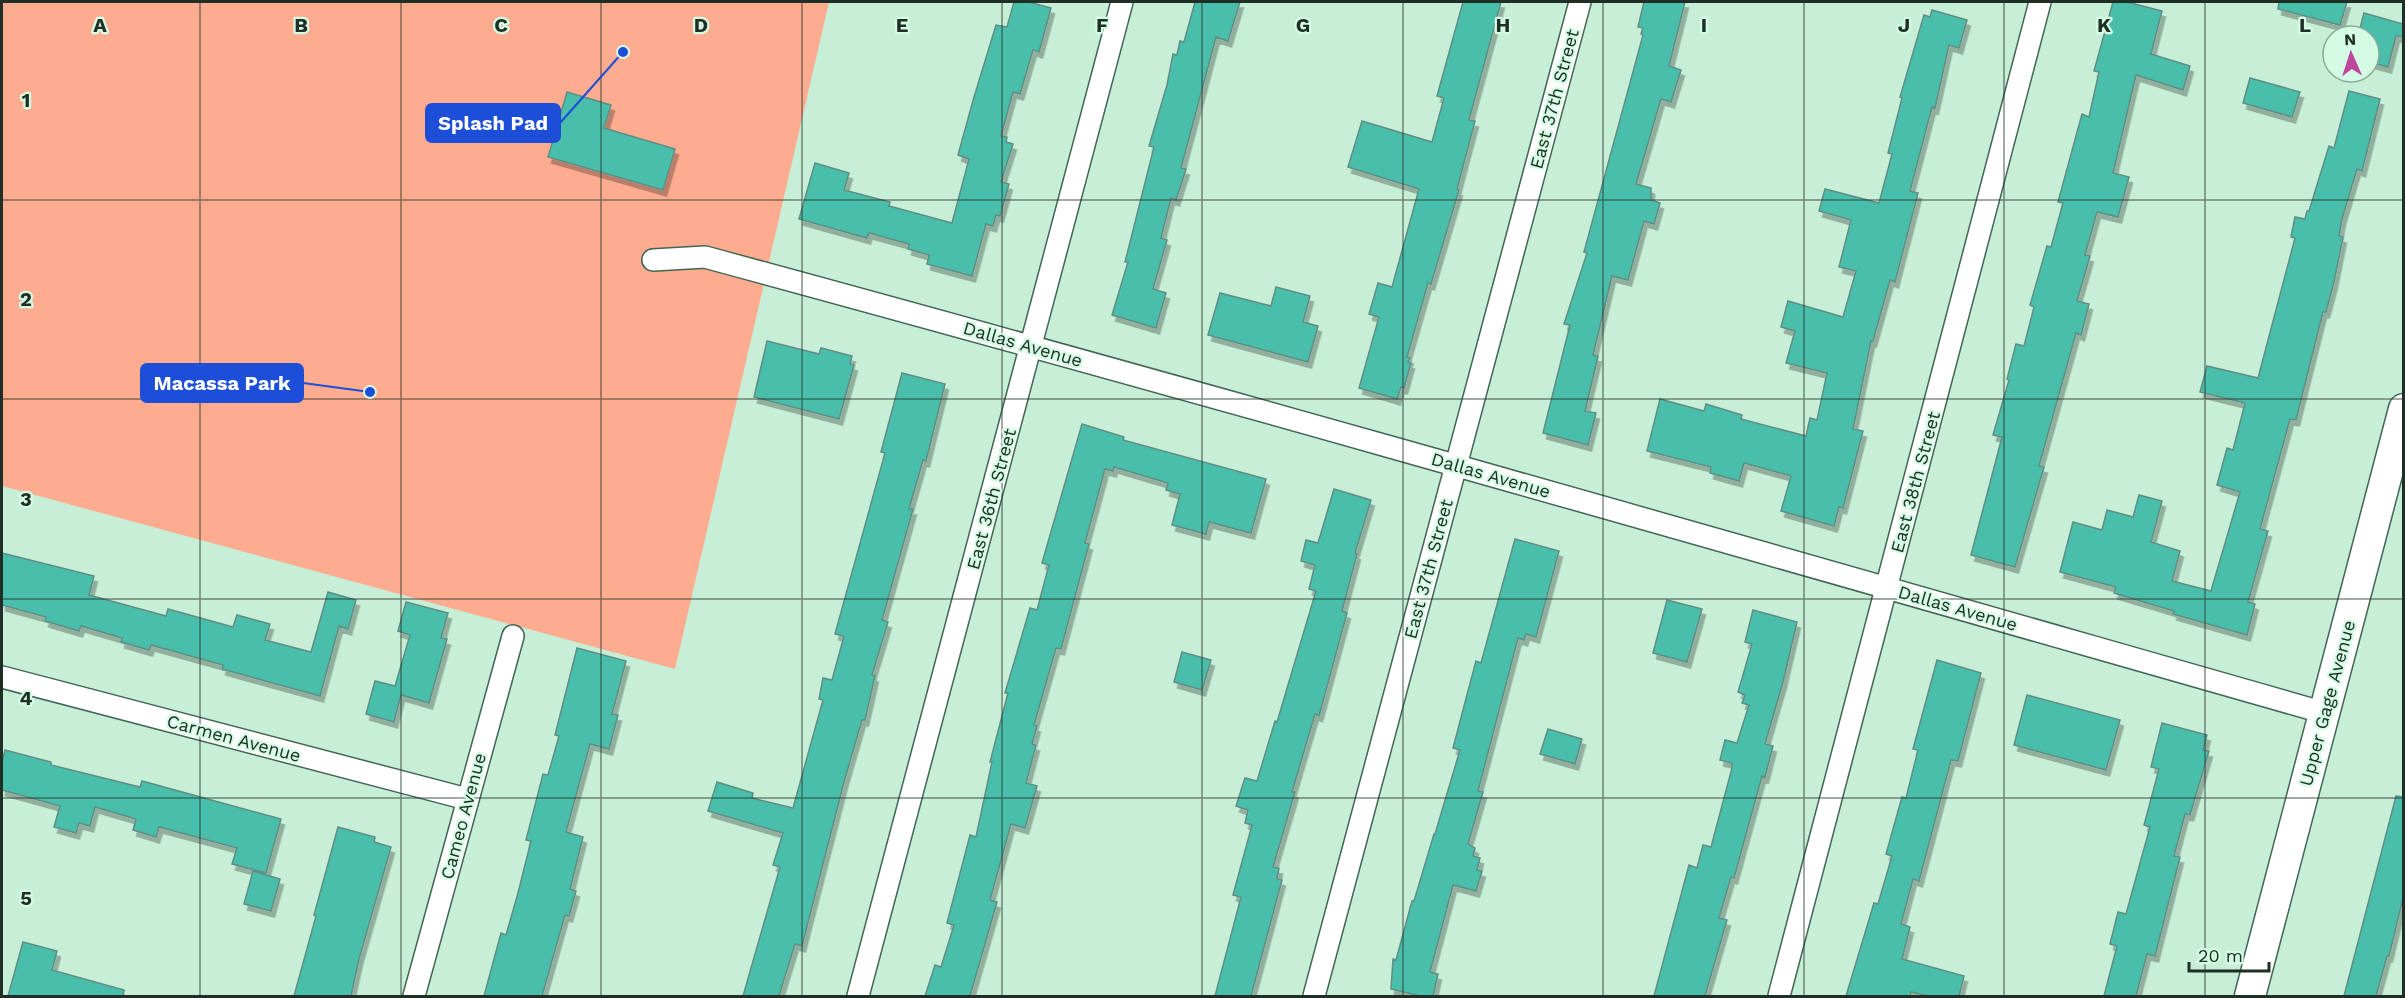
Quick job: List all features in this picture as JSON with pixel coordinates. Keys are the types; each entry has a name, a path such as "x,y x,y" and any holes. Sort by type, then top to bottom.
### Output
{"main road":[{"name":"Upper Gage Avenue","path":"2250,996 2403,409"}],"street":[{"name":"East 36th Street","path":"858,996 1122,2"},
{"name":"East 37th Street","path":"1314,996 1580,2"},
{"name":"East 38th Street","path":"1779,996 2040,2"},
{"name":"Dallas Avenue","path":"653,260 705,257 1456,465 2325,713"},
{"name":"Cameo Avenue","path":"414,996 513,636"},
{"name":"Carmen Avenue","path":"2,677 467,799"}],"shaded area":[{"path":"2,2 829,2 675,669 2,486"}],"building":[{"path":"1014,2 1029,2 1051,8 1039,52 1033,50 1020,94 1013,92 1001,136 1007,137 1006,142 1013,144 1001,182 1009,184 1000,216 996,215 993,226 986,224 972,276 927,264 929,255 908,249 909,244 869,233 867,238 799,219 815,163 849,173 844,190 890,202 889,206 952,223 969,159 958,155 974,97 996,25 1007,27"},
{"path":"1195,2 1240,2 1228,41 1216,37 1181,168 1186,169 1176,200 1171,198 1161,238 1167,240 1153,289 1166,293 1156,328 1112,315 1128,262 1125,262 1154,147 1149,146 1167,85 1173,54 1177,55 1180,41 1184,42"},
{"path":"1463,2 1501,2 1469,120 1475,121 1457,189 1459,190 1431,284 1428,283 1407,357 1410,358 1408,362 1411,363 1404,388 1401,387 1397,399 1359,388 1379,317 1369,314 1378,283 1392,287 1419,189 1348,167 1362,121 1432,142 1444,98 1437,96"},
{"path":"1644,2 1685,2 1669,66 1681,70 1671,102 1661,99 1636,184 1651,188 1651,200 1660,203 1654,224 1644,221 1628,280 1612,276 1593,355 1598,356 1585,411 1596,413 1588,445 1543,433 1570,325 1564,324 1587,253 1584,252 1643,35 1641,34 1643,28 1638,27"},
{"path":"2113,2 2127,2 2162,11 2151,54 2190,66 2183,90 2136,75 2113,173 2129,177 2118,217 2097,212 2085,255 2090,256 2077,301 2089,304 2081,335 2076,333 2039,466 2044,467 2015,567 1971,555 2002,437 1993,435 2009,380 2007,379 2016,344 2024,346 2034,307 2030,305 2047,246 2051,247 2063,203 2058,202 2082,114 2089,117 2099,72 2094,71"},
{"path":"2279,2 2347,2 2340,24 2278,9"},
{"path":"1932,10 1967,20 1959,48 1949,45 1935,108 1932,107 1910,191 1918,193 1895,282 1890,280 1873,341 1871,341 1853,429 1863,431 1843,508 1839,507 1834,526 1781,511 1791,476 1744,463 1739,481 1710,473 1711,467 1647,451 1660,399 1704,411 1706,404 1742,415 1741,419 1806,436 1810,418 1817,420 1827,373 1786,363 1795,331 1781,327 1788,301 1843,317 1856,271 1839,267 1851,220 1819,211 1825,189 1879,203 1892,154 1888,153 1902,98 1900,97 1924,15 1930,17"},
{"path":"2364,13 2403,24 2403,36 2396,36 2388,67 2381,65 2381,24 2361,24"},
{"path":"2250,78 2300,92 2292,117 2243,103"},
{"path":"2349,91 2380,99 2362,171 2357,169 2342,219 2339,236 2343,237 2334,282 2326,312 2323,312 2296,420 2290,419 2260,529 2268,531 2248,602 2255,604 2247,635 2173,614 2174,611 2114,593 2116,587 2060,572 2073,522 2102,530 2107,510 2133,517 2139,495 2162,501 2151,542 2180,551 2172,581 2211,591 2240,492 2217,485 2227,448 2233,450 2245,403 2200,392 2207,366 2258,378 2295,238 2291,237 2295,217 2305,219 2309,211 2329,146 2334,148"},
{"path":"567,92 611,105 604,128 675,149 663,190 548,157"},
{"path":"1276,287 1310,296 1303,322 1318,326 1308,362 1208,335 1220,293 1271,306"},
{"path":"767,341 819,354 821,348 852,356 850,364 854,365 839,419 754,397"},
{"path":"902,373 945,384 926,461 923,460 909,509 913,509 882,620 888,622 872,675 875,676 865,720 862,720 844,782 802,946 795,944 779,996 743,996 780,867 773,865 783,833 708,811 717,782 753,793 752,798 793,808 823,700 819,699 823,678 832,680 844,636 835,634 885,453 881,452"},
{"path":"1082,424 1124,437 1123,440 1266,479 1251,533 1209,522 1206,534 1172,525 1180,494 1166,490 1168,483 1114,467 1113,471 1105,469 1085,543 1089,544 1061,649 1056,648 1034,725 1037,726 1032,744 1036,745 1026,783 1037,786 1025,828 1011,824 990,900 997,902 970,996 925,996 935,965 941,967 954,925 947,923 970,835 976,837 992,762 990,762 1008,693 1005,693 1030,608 1037,610 1049,565 1042,563"},
{"path":"1334,489 1371,500 1355,553 1357,554 1342,611 1347,613 1319,716 1315,714 1292,792 1295,792 1273,867 1279,868 1277,879 1282,880 1251,996 1215,996 1241,897 1233,895 1252,825 1245,823 1248,810 1236,806 1245,778 1257,781 1275,721 1277,722 1316,591 1309,589 1315,565 1301,561 1306,540 1318,543"},
{"path":"1515,539 1559,551 1536,637 1526,634 1524,640 1518,638 1478,791 1483,792 1468,844 1475,848 1473,856 1480,858 1477,870 1482,871 1476,891 1453,885 1430,972 1438,974 1433,996 1420,996 1391,989 1393,959 1396,960 1412,901 1414,901 1460,750 1453,748 1476,661 1481,663"},
{"path":"2,553 94,576 89,595 166,616 168,609 233,627 237,615 270,624 265,640 311,652 328,592 356,600 348,629 339,626 320,696 222,669 223,665 151,645 149,650 121,642 122,638 81,626 79,631 45,621 46,617 2,605"},
{"path":"1667,600 1702,609 1687,662 1653,653"},
{"path":"406,602 448,613 441,638 447,639 429,703 401,695 394,722 366,714 375,681 395,686 410,635 398,631"},
{"path":"1753,610 1797,622 1765,744 1773,746 1765,777 1762,776 1734,878 1731,877 1719,918 1727,920 1705,996 1654,996 1689,865 1697,868 1703,845 1711,847 1732,768 1732,763 1720,760 1725,740 1737,743 1749,705 1742,703 1745,695 1738,692 1752,644 1745,642"},
{"path":"577,648 626,661 612,714 618,715 609,749 590,744 566,832 583,837 570,889 576,891 569,916 565,915 542,996 484,996 501,933 506,935 518,893 531,841 526,840 543,774 548,775 559,736 555,735"},
{"path":"1182,652 1211,660 1202,690 1174,682"},
{"path":"1937,660 1981,673 1958,761 1951,760 1919,881 1913,879 1901,924 1910,927 1902,959 1964,976 1959,996 1928,996 1911,992 1910,996 1846,996 1874,903 1878,904 1892,856 1886,854 1902,797 1906,798 1918,750 1913,749"},
{"path":"2027,695 2120,720 2106,770 2014,745"},
{"path":"2162,723 2207,735 2203,750 2209,751 2190,815 2185,814 2174,856 2180,857 2155,956 2147,954 2136,996 2104,996 2117,946 2110,944 2118,912 2126,914 2150,827 2144,825 2159,769 2151,767"},
{"path":"1548,729 1582,739 1575,764 1540,754"},
{"path":"5,750 51,762 51,765 140,787 142,781 281,819 266,873 232,864 237,848 159,827 156,837 133,830 136,819 95,807 90,826 79,823 76,833 54,827 60,806 2,790 2,762"},
{"path":"2396,796 2403,797 2403,898 2389,956 2387,956 2376,996 2344,996"},
{"path":"338,827 375,837 374,842 391,847 359,959 351,996 294,996 316,916 314,915"},
{"path":"253,871 280,879 271,911 244,904"},
{"path":"23,942 57,951 52,970 124,990 123,996 8,996"}],"place":[{"name":"Splash Pad","path":"623,52"},
{"name":"Macassa Park","path":"370,392"}]}
